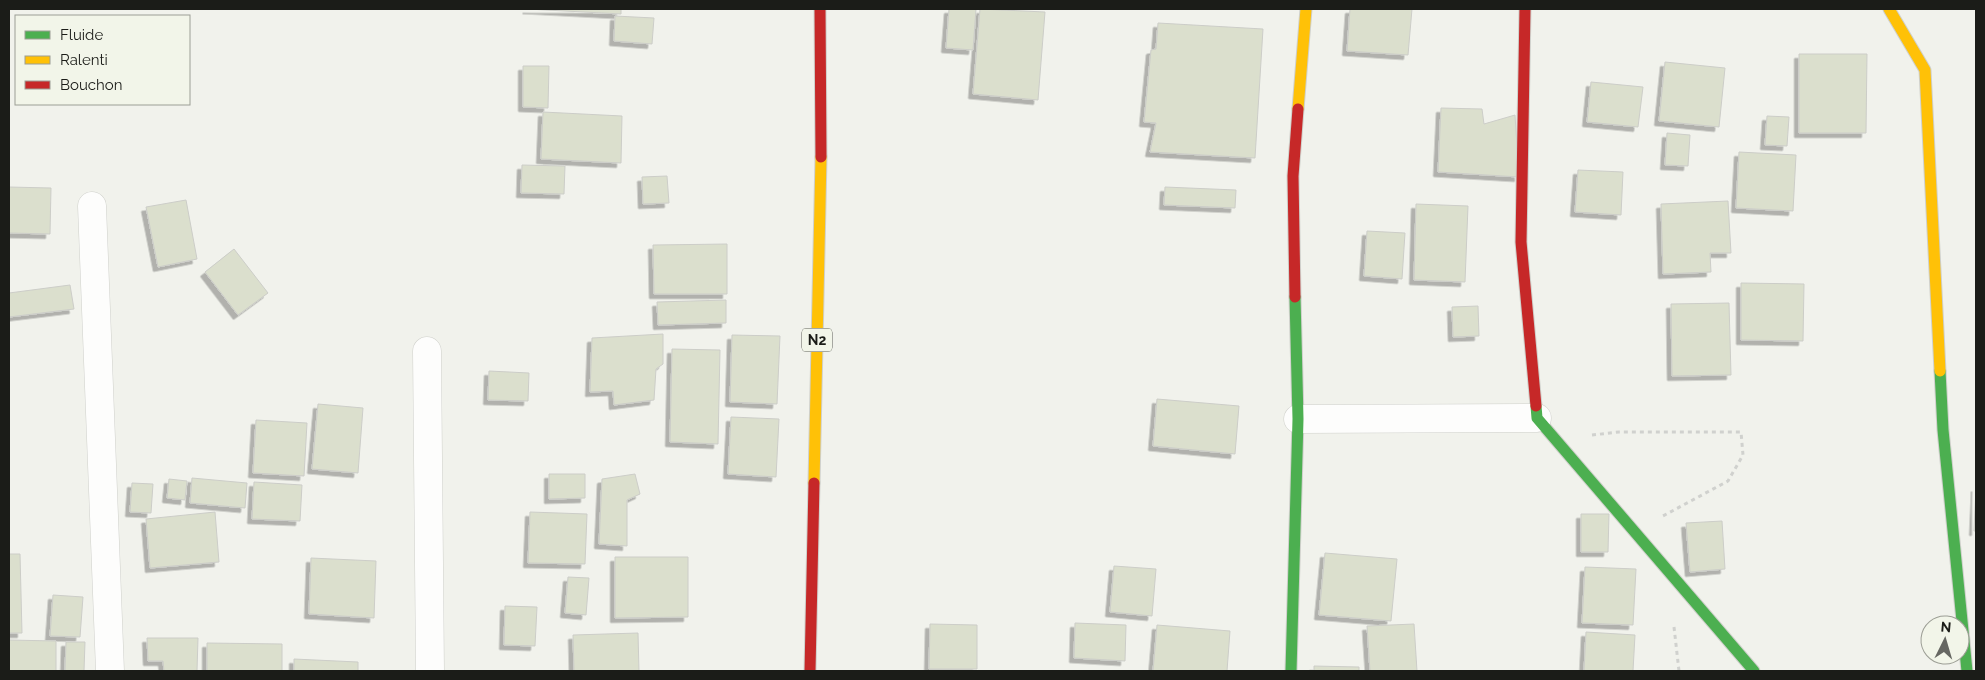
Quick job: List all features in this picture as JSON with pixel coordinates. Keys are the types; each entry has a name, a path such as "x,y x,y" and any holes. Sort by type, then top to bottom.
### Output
{"main road":[{"name":"N2","path":"810,671 821,193 820,9"},
{"path":"1290,671 1298,419 1294,176 1306,9"},
{"path":"1525,9 1521,242 1546,428 1754,671"},
{"path":"1889,9 1925,70 1942,430 1966,671"}],"street":[{"path":"92,206 110,671"},
{"path":"427,351 430,671"},
{"path":"1298,419 1546,428"}],"path":[{"path":"1546,428 1619,432 1741,432 1743,456 1728,481 1634,532"}],"building":[{"path":"527,9 621,9 621,14"},
{"path":"949,9 976,9 973,50 946,48"},
{"path":"980,9 1045,12 1038,100 973,94"},
{"path":"1350,9 1412,9 1408,55 1347,51"},
{"path":"615,16 654,18 652,44 614,41"},
{"path":"1158,23 1263,29 1255,158 1150,152 1156,123 1144,122 1151,50 1156,49"},
{"path":"1799,54 1867,54 1866,133 1799,133"},
{"path":"1665,62 1725,68 1719,127 1659,121"},
{"path":"523,66 549,66 548,108 523,107"},
{"path":"1591,82 1643,87 1638,127 1587,122"},
{"path":"1441,108 1482,109 1484,124 1515,115 1519,177 1438,172"},
{"path":"543,112 622,116 621,163 541,159"},
{"path":"1767,116 1789,117 1787,146 1765,145"},
{"path":"1667,133 1690,135 1688,166 1665,165"},
{"path":"1739,152 1796,155 1793,211 1736,208"},
{"path":"522,165 565,166 564,194 521,193"},
{"path":"1578,170 1623,172 1621,215 1575,212"},
{"path":"667,176 669,203 643,204 642,177"},
{"path":"9,187 51,188 50,234 9,233"},
{"path":"1165,187 1236,190 1235,208 1164,205"},
{"path":"186,200 197,259 158,267 146,207"},
{"path":"1728,201 1731,253 1710,253 1711,272 1663,274 1661,204"},
{"path":"1416,204 1468,206 1465,282 1414,280"},
{"path":"1367,231 1405,233 1402,279 1364,276"},
{"path":"727,244 727,294 654,294 653,245"},
{"path":"234,249 268,293 238,315 205,272"},
{"path":"1741,283 1804,284 1803,341 1741,340"},
{"path":"70,285 74,309 9,317 9,293"},
{"path":"726,300 726,323 658,325 657,302"},
{"path":"1729,303 1731,375 1672,376 1671,304"},
{"path":"1478,306 1479,336 1453,337 1452,307"},
{"path":"663,334 663,364 656,369 654,400 614,405 613,391 590,392 592,338"},
{"path":"732,335 780,336 777,404 730,402"},
{"path":"672,349 720,350 718,444 670,442"},
{"path":"489,371 529,373 528,401 488,400"},
{"path":"1157,399 1239,406 1235,454 1153,446"},
{"path":"318,404 363,408 358,473 312,469"},
{"path":"731,417 779,419 776,477 728,474"},
{"path":"256,420 307,423 304,476 253,473"},
{"path":"549,474 585,474 585,498 549,499"},
{"path":"635,474 640,494 627,500 627,546 599,544 602,479"},
{"path":"192,478 247,483 245,508 190,503"},
{"path":"169,479 187,481 185,500 167,498"},
{"path":"254,482 302,485 300,521 252,519"},
{"path":"132,483 153,484 151,513 130,512"},
{"path":"1976,487 1976,531 1974,531"},
{"path":"215,512 219,562 150,568 146,519"},
{"path":"530,512 587,514 585,564 528,563"},
{"path":"1581,514 1609,514 1608,552 1581,552"},
{"path":"1722,521 1725,569 1690,572 1686,523"},
{"path":"1325,553 1397,559 1391,621 1319,615"},
{"path":"9,554 20,554 22,633 9,633"},
{"path":"615,557 688,557 688,617 615,618"},
{"path":"311,558 376,561 374,618 309,614"},
{"path":"1114,566 1156,569 1152,616 1110,612"},
{"path":"1585,567 1636,569 1633,625 1582,623"},
{"path":"568,577 589,578 586,615 565,613"},
{"path":"53,595 83,597 80,637 50,636"},
{"path":"505,606 537,607 535,646 504,645"},
{"path":"1075,623 1126,625 1125,661 1074,658"},
{"path":"930,624 977,625 977,669 929,669"},
{"path":"1414,624 1417,671 1370,671 1367,626"},
{"path":"1157,625 1230,631 1227,671 1153,671"},
{"path":"1586,632 1635,635 1633,671 1584,671"},
{"path":"638,633 639,671 574,671 573,635"},
{"path":"147,638 198,638 197,671 164,671 163,661 148,661"},
{"path":"9,640 56,641 56,671 9,671"},
{"path":"66,642 85,642 84,671 65,671"},
{"path":"207,643 282,644 282,671 207,671"},
{"path":"294,659 358,662 358,671 294,671"},
{"path":"1314,666 1359,667 1359,671 1314,671"}],"traffic: fast":[{"path":"1291,671 1298,419 1295,297"},
{"path":"1940,371 1943,430 1967,671"},
{"path":"1536,406 1537,418 1754,671"}],"traffic: slow":[{"path":"1298,109 1306,9"},
{"path":"1889,9 1925,70 1940,371"},
{"path":"814,483 821,157"}],"traffic: jam":[{"path":"820,9 821,157"},
{"path":"1525,9 1521,242 1536,406"},
{"path":"1295,297 1293,176 1298,109"},
{"path":"810,671 814,483"}]}
